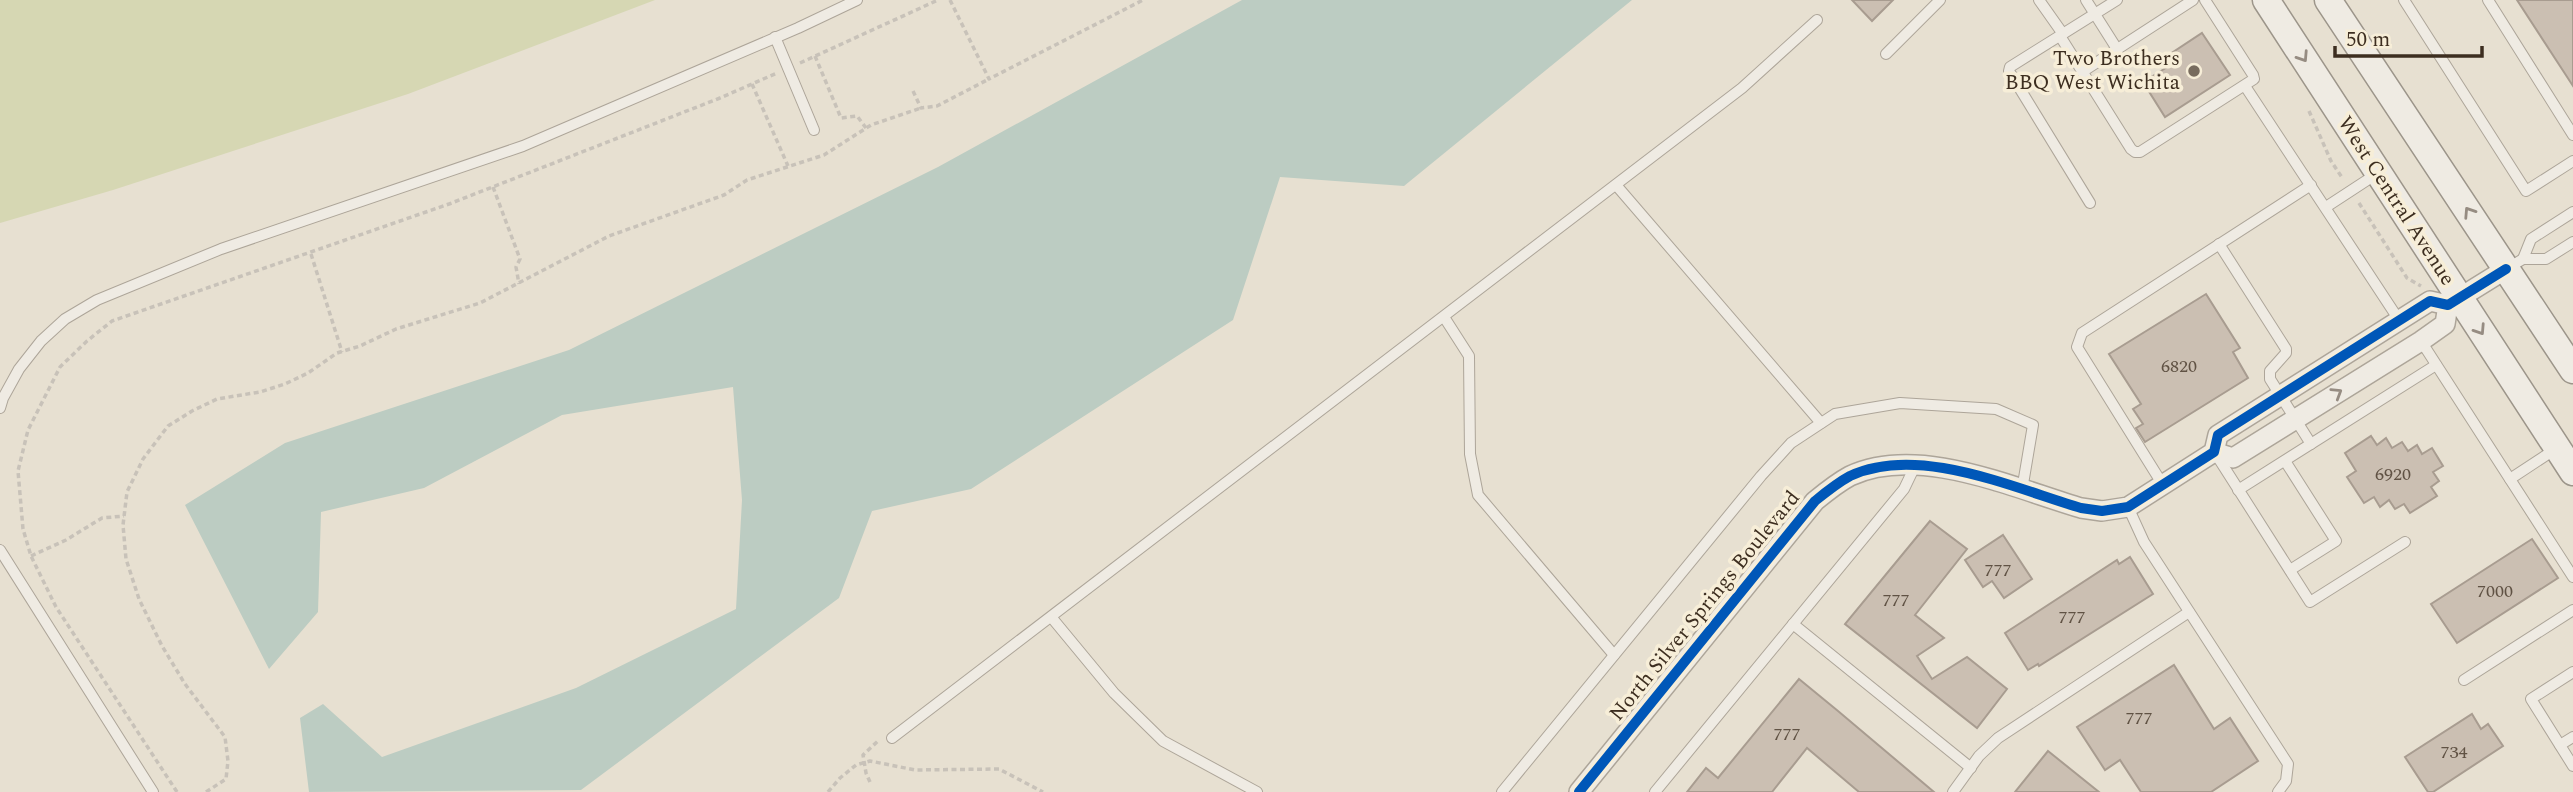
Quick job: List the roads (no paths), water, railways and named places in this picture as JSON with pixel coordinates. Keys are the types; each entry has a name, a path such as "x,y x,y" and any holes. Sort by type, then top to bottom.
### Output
{"main road":[{"name":"West Central Avenue","path":"2266,0 2378,172 2454,301 2573,472"},
{"path":"2328,0 2515,264 2573,370"}],"street":[{"name":"North Silver Springs Boulevard","path":"1586,787 1815,501 1852,475 1916,464 1948,467 2081,508 2102,511 2128,507 2214,452 2218,435 2399,320 2430,301 2454,301 2515,264"},
{"name":"North Silver Springs Boulevard","path":"2214,452 2233,458 2421,341 2445,324 2454,301"}],"lane":[{"path":"0,408 19,369 41,341 65,319 97,300 221,249 523,146 857,0"},
{"path":"1886,54 1940,0"},
{"path":"2039,0 2135,152 2140,152 2254,79 2205,0"},
{"path":"2085,0 2117,49"},
{"path":"2090,203 2009,71 2010,67 2117,0"},
{"path":"2082,72 2193,0"},
{"path":"2404,0 2526,191 2573,161"},
{"path":"2488,0 2573,135"},
{"path":"888,737 1052,618 1742,88 1817,20"},
{"path":"775,37 814,130"},
{"path":"2245,86 2399,320"},
{"path":"2326,207 2378,172"},
{"path":"1616,185 1821,424"},
{"path":"2163,485 2077,347 2077,342 2082,333 2311,185"},
{"path":"2515,264 2531,239 2573,212"},
{"path":"2219,244 2286,349 2286,353 2270,371 2270,379 2311,444"},
{"path":"2515,264 2546,259 2572,245"},
{"path":"1444,317 1469,356 1470,454 1478,495 1614,655"},
{"path":"2421,341 2573,577"},
{"path":"2238,490 2436,365"},
{"path":"1502,792 1791,443 1835,414 1899,403 1996,409 2033,425 2022,490"},
{"path":"2510,479 2557,448"},
{"path":"2214,452 2311,602 2405,542"},
{"path":"2284,461 2336,541 2290,570"},
{"path":"1655,792 1904,489 1916,464"},
{"path":"2128,507 2144,542 2288,764 2286,781 2278,792"},
{"path":"0,550 153,792"},
{"path":"2464,680 2573,610"},
{"path":"1959,790 1971,768 1998,738 2189,612"},
{"path":"1052,618 1114,693 1163,741 1257,792"},
{"path":"1793,624 1971,768"},
{"path":"2573,671 2530,699 2573,766"},
{"path":"2560,746 2573,737"}],"place":[{"name":"Two Brothers BBQ West Wichita","path":"2194,71"}]}
